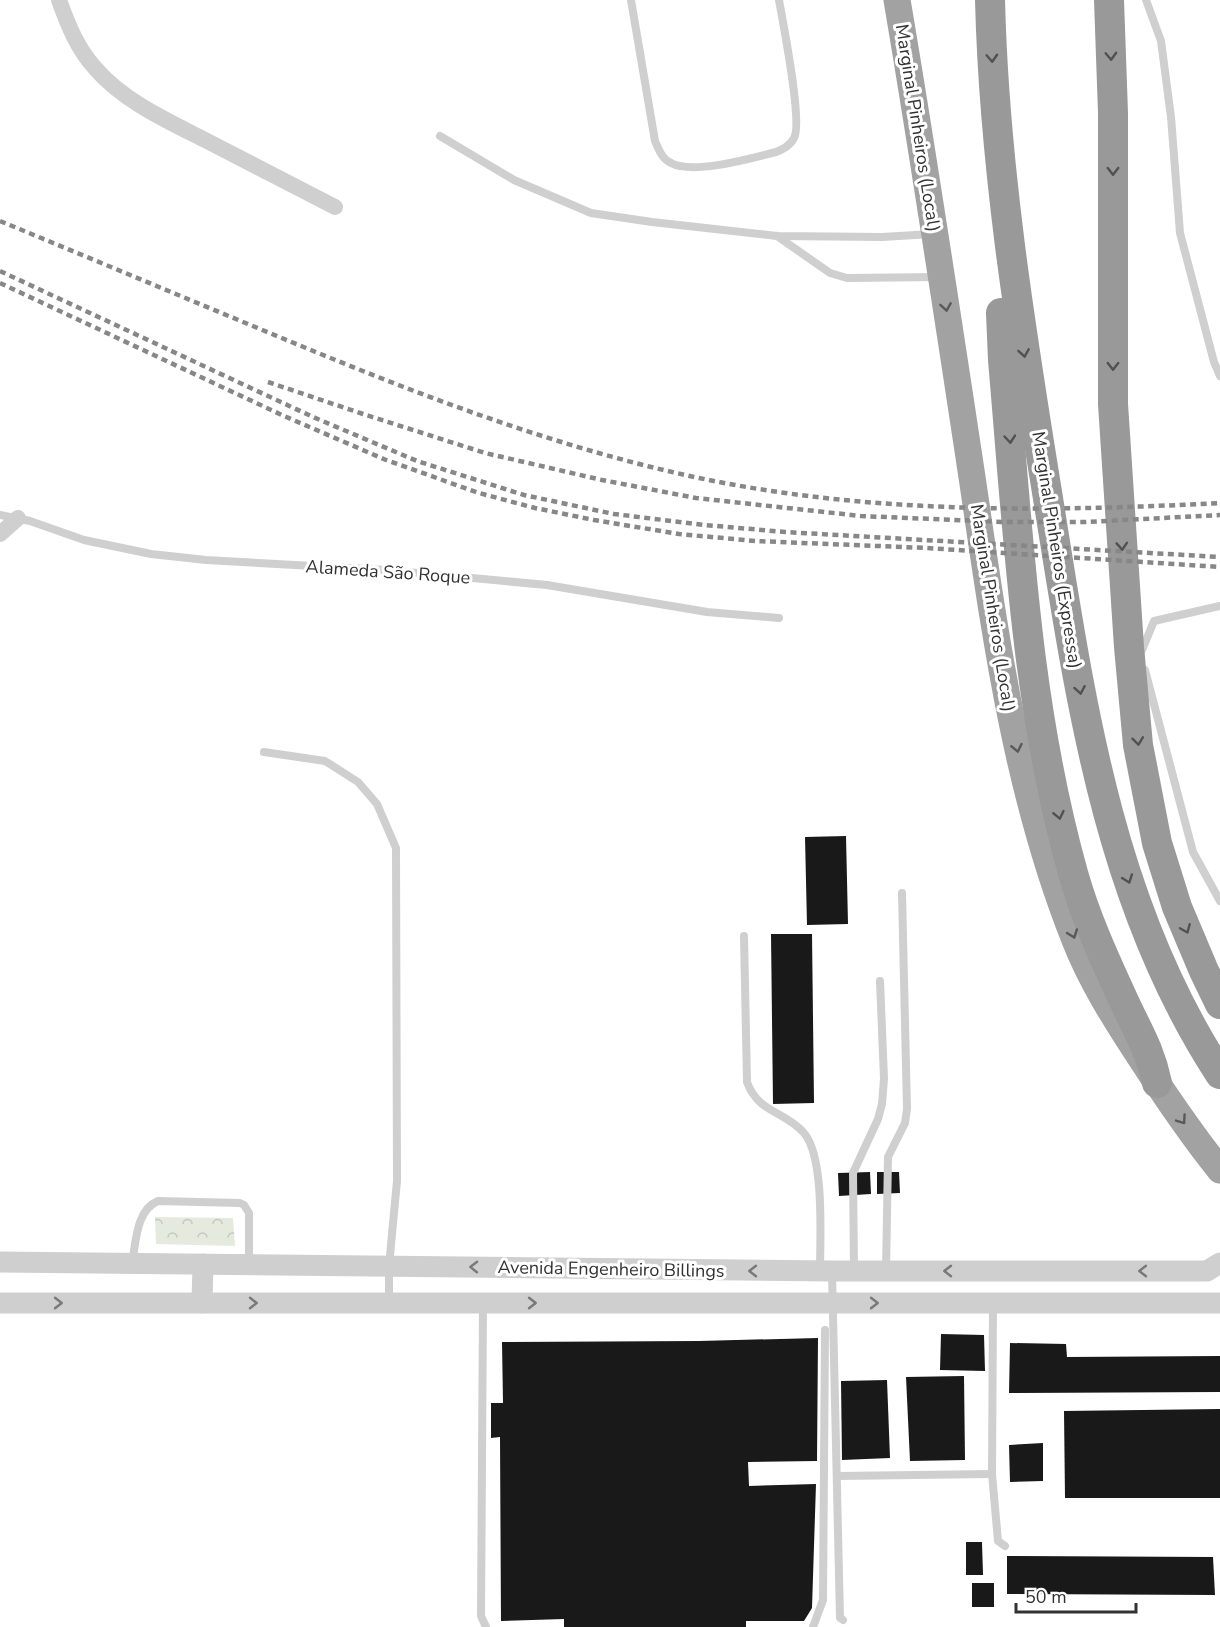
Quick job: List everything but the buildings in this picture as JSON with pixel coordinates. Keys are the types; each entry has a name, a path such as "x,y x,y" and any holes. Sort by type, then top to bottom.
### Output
{"highway":[{"name":"Marginal Pinheiros (Local)","path":"897,0 935,234 1000,668 1023,777 1048,867 1076,943 1107,1005 1157,1083 1220,1170"},
{"name":"Marginal Pinheiros (Expressa)","path":"990,0 992,61 1010,254 1021,336 1065,604 1098,781 1118,851 1141,916 1168,980 1220,1074"},
{"path":"1109,0 1113,124 1113,404 1129,647 1138,745 1158,843 1177,907 1220,1004"},
{"path":"1010,254 1001,293 1003,360 1029,654 1042,735 1073,874 1089,921 1147,1047 1157,1083"}],"street":[{"path":"59,0 78,47 96,70 122,93 158,116 335,207"},
{"path":"0,534 18,518"},
{"name":"Avenida Engenheiro Billings","path":"0,1262 826,1271 1207,1271 1220,1263"},
{"path":"202,1303 203,1264"},
{"path":"718,1303 719,1270"},
{"path":"1188,1271 1188,1303"},
{"name":"Avenida Engenheiro Billings","path":"0,1303 1220,1303"}],"lane":[{"path":"632,0 655,141 665,159 673,165 687,167 711,166 776,152 786,148 795,138 797,116 779,0"},
{"path":"1146,0 1161,40 1172,117 1180,233 1214,363 1220,376"},
{"path":"440,136 514,180 591,213 777,236 882,237 935,234"},
{"path":"777,236 830,273 847,278 941,277"},
{"name":"Alameda São Roque","path":"0,515 18,518 84,540 151,554 206,560 386,570 547,585 707,612 779,618"},
{"path":"1220,606 1154,621 1140,654 1193,852 1220,901"},
{"path":"264,752 325,761 358,782 377,804 396,848 397,1181 389,1266 389,1303"},
{"path":"886,1271 888,1156 905,1122 907,1109 902,893"},
{"path":"744,936 747,1082 750,1090 762,1105 797,1126 811,1143 815,1156 826,1271 833,1303 840,1618 843,1620"},
{"path":"854,1271 853,1173 878,1119 883,1096 880,981"},
{"path":"132,1263 142,1216 147,1208 158,1201 240,1203 244,1205 249,1213 249,1264"},
{"path":"483,1303 481,1616 486,1627"},
{"path":"993,1303 992,1474 998,1540 1005,1546"},
{"path":"813,1627 823,1600 825,1330"},
{"path":"838,1476 992,1474"}],"green space":[{"path":"155,1217 233,1218 235,1246 156,1244"}],"railway":[{"path":"0,221 306,348 451,405 598,453 699,478 764,490 894,504 1024,509 1220,503"},
{"path":"0,271 313,417 417,461 524,495 614,514 705,525 785,532 1220,557"},
{"path":"0,283 284,416 386,460 479,493 535,508 679,534 755,541 927,548 1220,567"},
{"path":"268,382 485,453 602,480 696,498 861,516 1004,522 1086,522 1220,515"}]}
